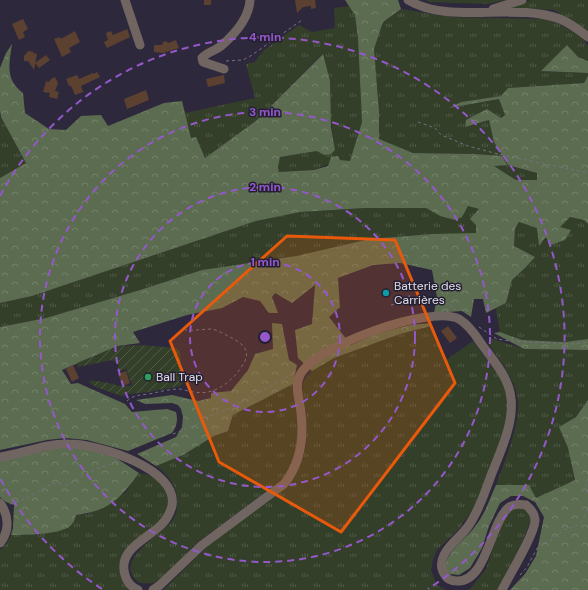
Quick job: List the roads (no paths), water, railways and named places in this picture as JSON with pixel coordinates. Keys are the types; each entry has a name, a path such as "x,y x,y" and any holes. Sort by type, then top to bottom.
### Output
{"street":[{"path":"125,0 140,45"},
{"path":"222,65 203,62 202,58 209,52 220,47 240,27 246,19 250,9 250,0"},
{"path":"408,0 423,7 438,11 512,12 550,16 569,23 588,37"},
{"path":"486,11 522,0"},
{"path":"153,590 202,545 284,484 291,475 299,457 302,431 298,380 305,367 313,360 343,344 394,324 437,316 458,319 477,337 502,374 511,396 512,411 505,438 478,511 468,527 445,553 441,568 445,576 452,581 462,581 469,578 478,568 484,557 499,521 507,508 514,504 526,505 532,511 535,521 530,536 502,590"},
{"path":"0,457 42,447 68,444 92,447 125,457 156,472 165,481 171,491 172,504 168,516 161,525 138,543 127,554 123,569 125,576 128,583 138,590"},
{"path":"0,543 3,539 8,524 2,505"}],"place":[{"name":"Batterie des Carrières","path":"386,293"},
{"name":"Ball Trap","path":"148,377"}]}
